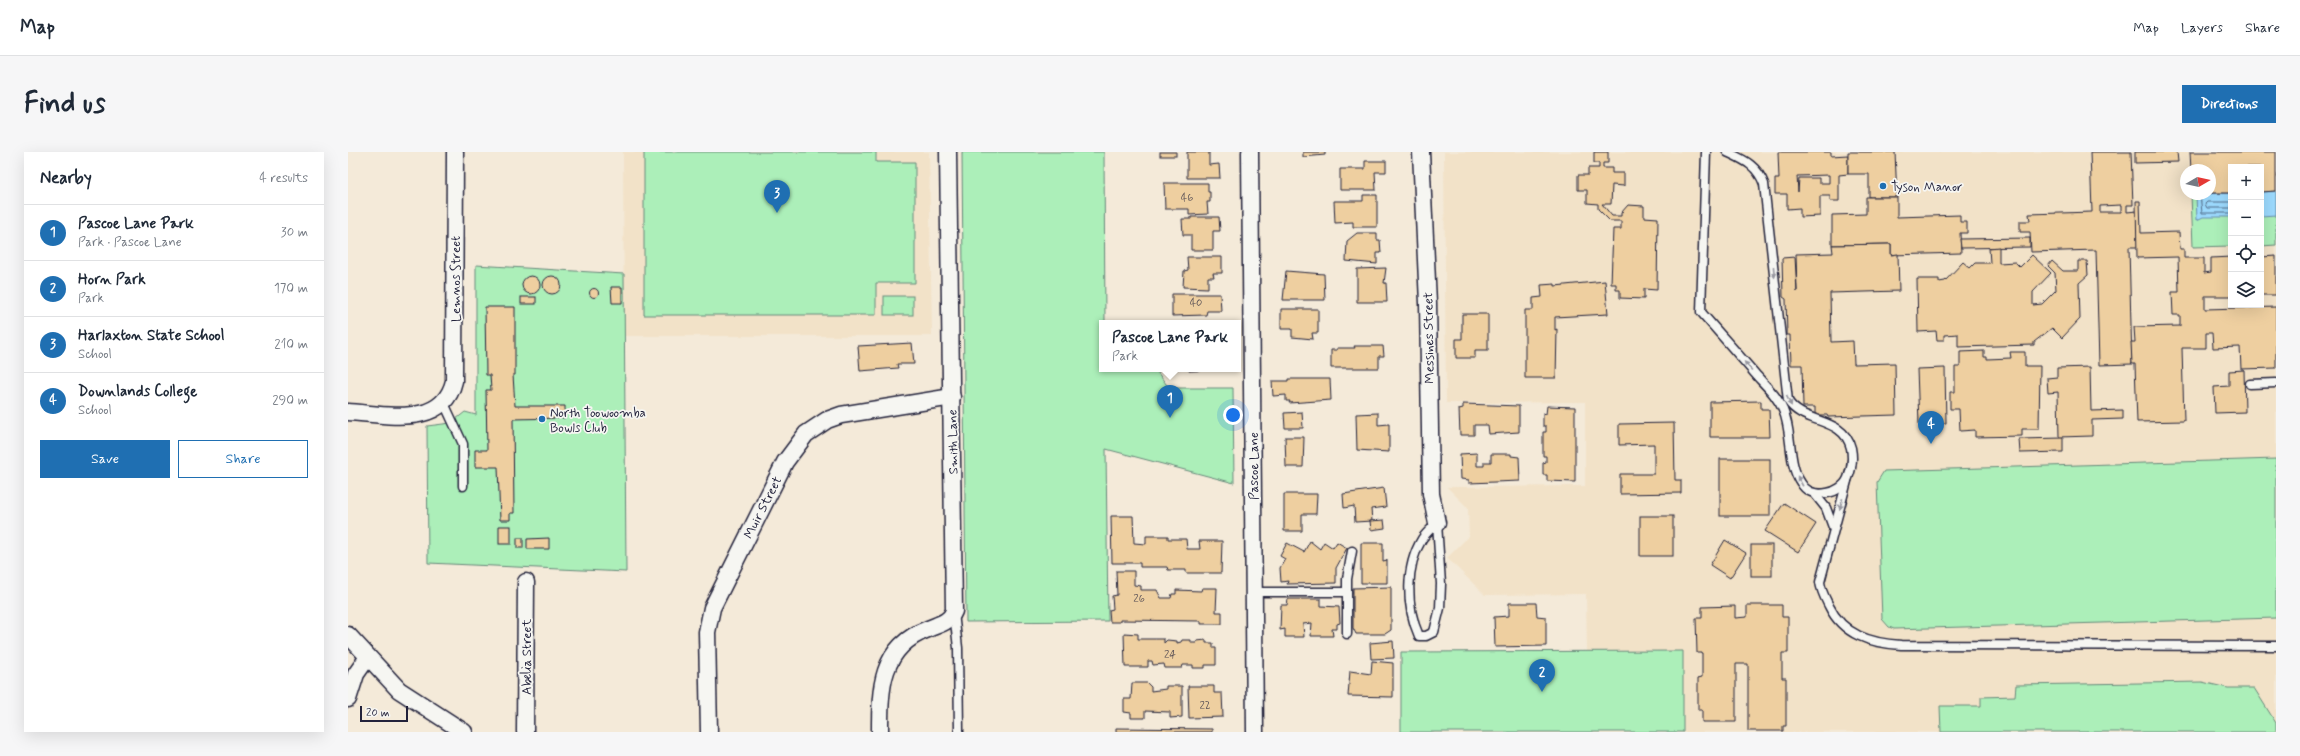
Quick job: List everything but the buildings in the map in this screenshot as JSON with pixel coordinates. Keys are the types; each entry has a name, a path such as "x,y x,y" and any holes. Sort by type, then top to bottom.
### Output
{"street":[{"name":"Lemnos Street","path":"444,403 453,389 454,381 455,152"},
{"name":"Smith Lane","path":"948,152 954,610"},
{"name":"Pascoe Lane","path":"1250,152 1255,732"},
{"name":"Messines Street","path":"1421,152 1428,303 1430,494 1436,523"},
{"name":"Muir Street","path":"709,732 707,632 712,608 791,452 815,427 841,415 952,397"},
{"path":"348,412 422,415 438,409 444,403"},
{"name":"Abelia Street","path":"525,732 526,582"},
{"path":"880,732 880,687 883,676 893,655 917,633 949,620 954,610"},
{"path":"348,635 390,682 404,694 464,732"},
{"path":"348,699 356,674 368,657"}],"lane":[{"path":"1706,152 1701,312 1779,400 1787,418 1797,476 1807,491 1814,493 1830,493 1837,490 1848,478"},
{"path":"1727,152 1752,164 1761,176 1770,234 1788,401 1796,411 1836,427 1847,438 1852,453 1848,478 1820,576 1822,593 1833,615 1844,628 1853,634 1875,642 1901,645 2276,646"},
{"path":"2250,384 2276,383"},
{"path":"444,403 463,444 463,486"},
{"path":"1814,493 1826,508 1833,530"},
{"path":"1436,523 1441,584 1440,608 1434,632 1426,636 1419,636 1410,609 1409,576 1422,540 1436,523"},
{"path":"1347,634 1347,578 1352,551"},
{"path":"1254,592 1347,592"},
{"name":"Smith Lane","path":"954,610 958,648 959,732"}],"shaded area":[{"path":"623,152 929,152 932,336 624,336"},
{"path":"1444,152 2276,152 2276,732 1683,732 1682,651 1587,651 1586,594 1485,595 1447,558 1469,536 1468,508 1447,487 1585,486 1585,402 1446,403"}],"green space":[{"path":"644,152 876,152 876,162 915,162 915,283 876,283 876,315 644,315"},
{"path":"962,152 1104,152 1105,320 1099,320 1099,372 1157,372 1169,388 1233,388 1234,483 1106,449 1108,621 966,622"},
{"path":"2276,191 2276,245 2264,246 2264,192"},
{"path":"2216,193 2228,193 2228,246 2193,247 2191,200 2216,200"},
{"name":"North Toowoomba Bowls Club","path":"476,265 624,274 626,572 428,563 427,426 451,423 465,412 476,415"},
{"path":"884,296 913,296 913,315 884,315"},
{"path":"2276,459 2276,618 1894,629 1889,627 1882,619 1877,482 1884,471"},
{"path":"1683,651 1683,732 1401,732 1401,652"},
{"path":"2202,682 2228,688 2254,688 2276,723 2276,732 1941,732 1940,706 1981,706 1981,697 2015,696 2016,685"}],"water":[{"path":"2276,191 2276,215 2264,216 2264,192"},
{"path":"2216,193 2228,193 2228,217 2203,217 2197,220 2196,200 2216,200"}],"place":[{"name":"Tyson Manor","path":"1883,186"},
{"name":"Harlaxton State School","path":"777,213"},
{"name":"Pascoe Lane Park","path":"1170,418"},
{"name":"North Toowoomba Bowls Club","path":"542,419"},
{"name":"Downlands College","path":"1931,444"},
{"name":"Horn Park","path":"1542,692"}]}
